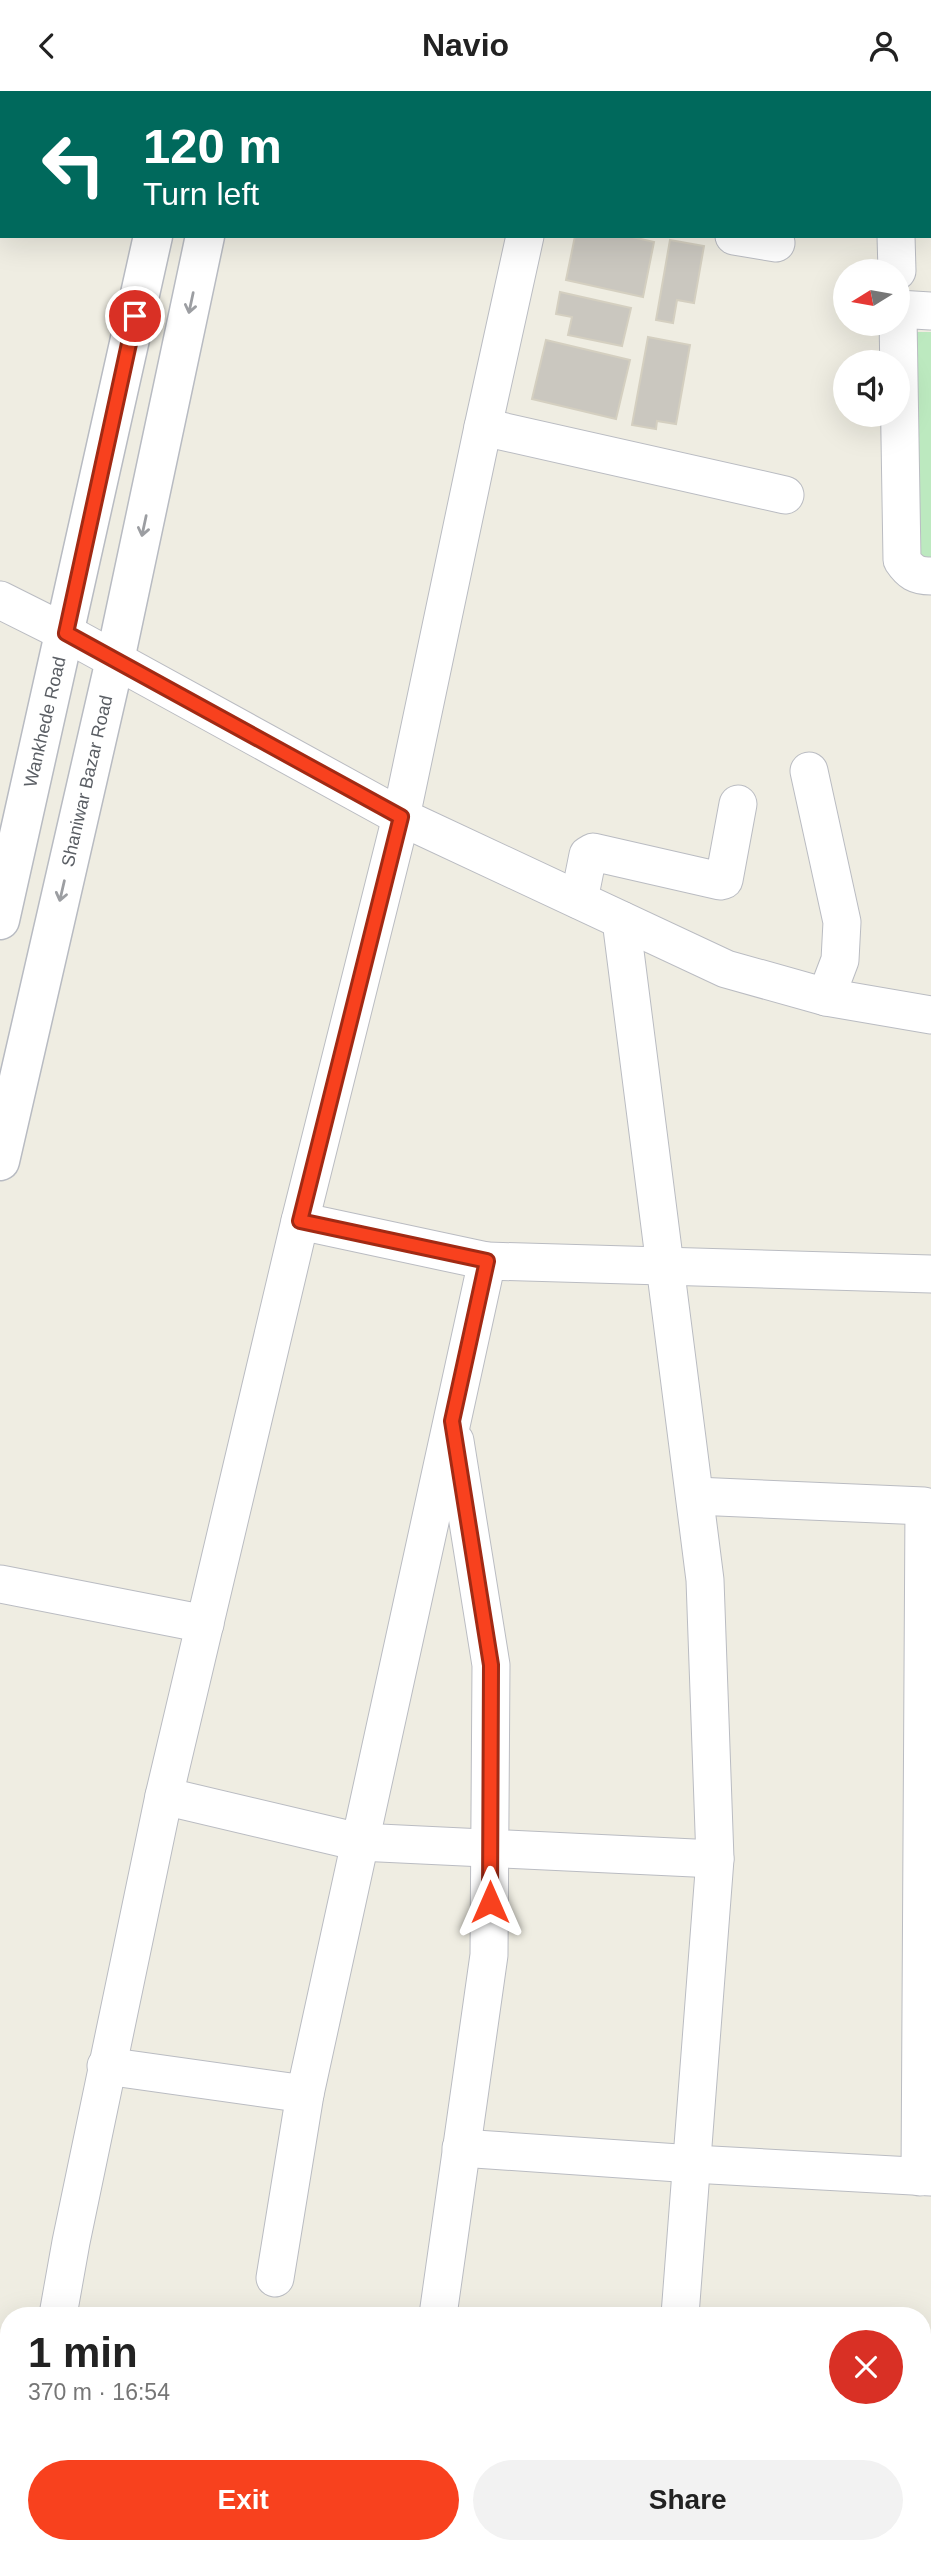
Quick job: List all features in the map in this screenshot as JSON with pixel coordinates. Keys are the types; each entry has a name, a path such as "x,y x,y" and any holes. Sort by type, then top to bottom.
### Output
{"main road":[{"name":"Wankhede Road","path":"0,920 153,238"},
{"name":"Shaniwar Bazar Road","path":"0,1161 115,660 205,238"}],"street":[{"path":"60,2307 106,2066 164,1796 300,1221 401,817 526,238"},
{"path":"746,238 776,243"},
{"path":"896,238 897,259"},
{"path":"910,310 931,311"},
{"path":"898,336 902,559 909,571 919,576 931,576"},
{"path":"483,427 785,495"},
{"path":"0,600 66,633 401,817 726,969 826,997 931,1015"},
{"path":"809,771 842,922 840,960 826,997"},
{"path":"579,900 588,855 593,852 724,880 738,804"},
{"path":"621,921 705,1580 715,1859 681,2307"},
{"path":"300,1221 487,1261 931,1274"},
{"path":"275,2277 305,2094 487,1261"},
{"path":"439,2307 489,1955 491,1665 452,1421"},
{"path":"461,2148 926,2177 927,1506 695,1496"},
{"path":"0,1584 205,1624"},
{"path":"164,1796 359,1842 715,1859"},
{"path":"106,2066 305,2094"}],"green space":[{"path":"914,332 931,332 931,566 918,558"}],"building":[{"path":"575,238 637,238 654,242 643,297 566,280"},
{"path":"670,240 704,246 694,303 677,300 673,323 656,320"},
{"path":"560,292 631,308 622,346 568,335 572,317 556,314"},
{"path":"648,337 690,345 676,424 657,421 656,429 632,425"},
{"path":"546,340 630,360 616,419 532,399"}],"route":[{"path":"135,316 66,633 401,817 300,1221 487,1261 452,1421 491,1665 490,1902"}]}
